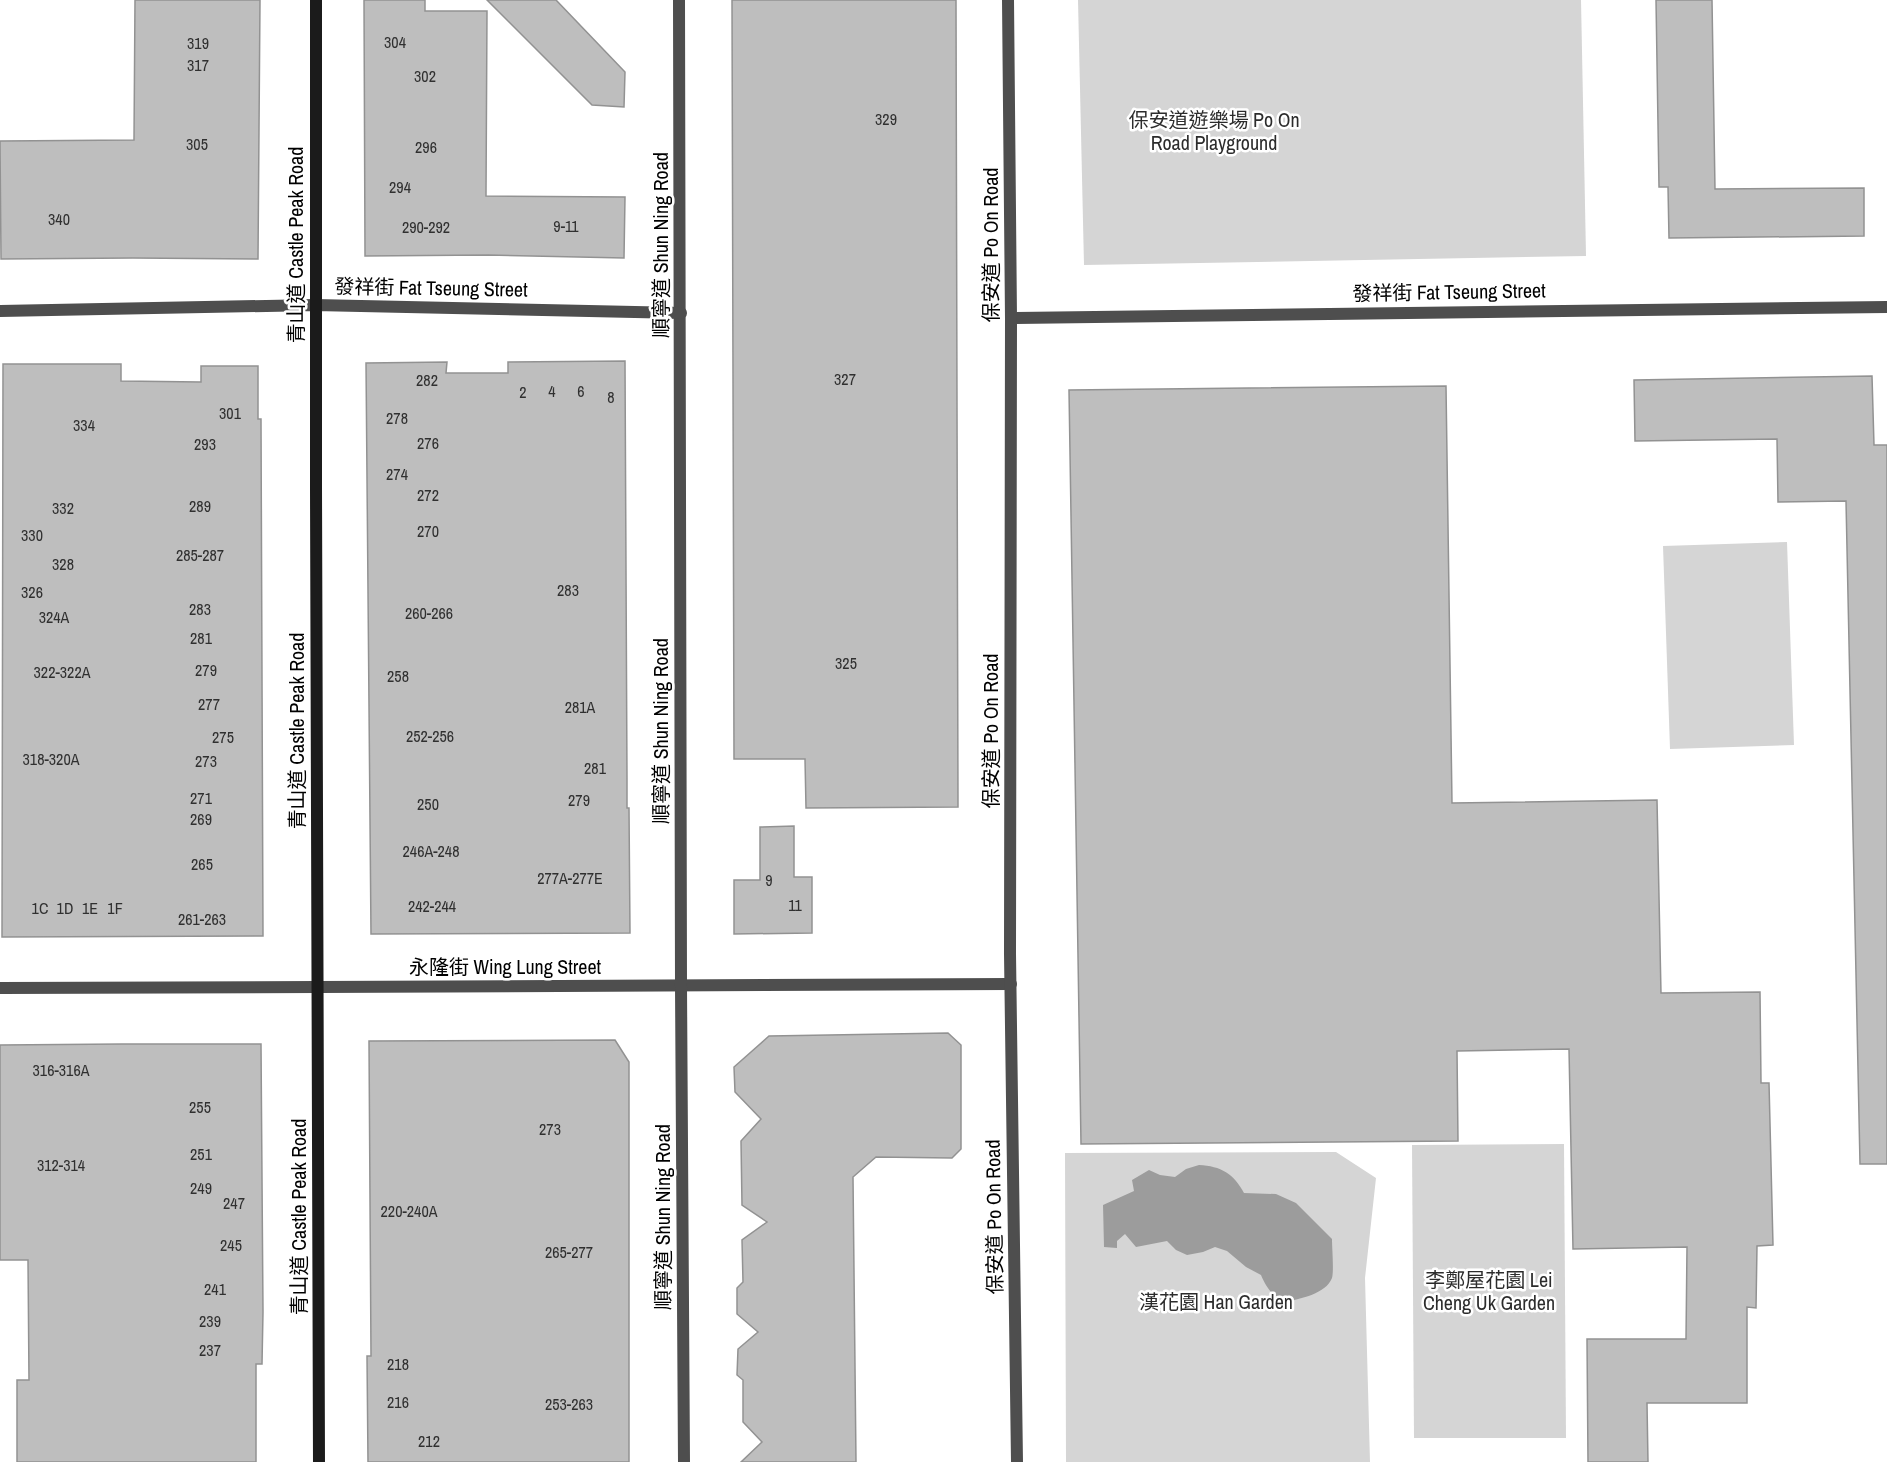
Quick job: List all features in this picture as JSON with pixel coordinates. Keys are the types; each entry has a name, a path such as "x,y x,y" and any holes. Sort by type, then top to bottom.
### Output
{"main road":[{"name":"青山道 Castle Peak Road","path":"316,0 319,1462"}],"street":[{"name":"順寧道 Shun Ning Road","path":"679,0 684,1462"},
{"name":"保安道 Po On Road","path":"1008,0 1011,318 1011,984 1017,1462"},
{"name":"發祥街 Fat Tseung Street","path":"0,311 315,305 681,313"},
{"name":"發祥街 Fat Tseung Street","path":"1011,318 1887,307"},
{"name":"永隆街 Wing Lung Street","path":"0,988 1011,984"}],"green space":[{"name":"保安道遊樂場 Po On Road Playground","path":"1078,0 1581,0 1586,256 1084,265"},
{"path":"1787,542 1794,745 1670,749 1663,546"},
{"name":"李鄭屋花園 Lei Cheng Uk Garden","path":"1564,1144 1566,1438 1414,1438 1412,1145"},
{"name":"漢花園 Han Garden","path":"1336,1152 1376,1178 1365,1278 1370,1462 1066,1462 1065,1153"}],"shaded area":[{"path":"1199,1165 1214,1167 1226,1172 1244,1193 1276,1194 1296,1203 1332,1239 1333,1275 1329,1284 1312,1295 1285,1302 1270,1291 1261,1275 1246,1267 1227,1251 1215,1247 1187,1255 1176,1250 1167,1241 1136,1247 1125,1234 1117,1241 1117,1248 1104,1247 1103,1205 1134,1191 1132,1180 1149,1170 1160,1175 1175,1177 1186,1169"}],"building":[{"path":"135,0 260,0 258,259 1,259 0,141 134,140"},
{"path":"364,0 425,0 425,11 487,11 486,196 625,197 624,258 488,255 365,256"},
{"path":"487,0 556,0 625,72 624,107 592,105"},
{"path":"732,0 956,0 958,807 806,808 805,759 734,759"},
{"path":"1656,0 1712,0 1715,189 1864,188 1864,236 1669,238 1668,187 1659,187"},
{"path":"625,361 627,808 629,808 630,933 371,934 366,363 447,362 446,373 508,373 508,362"},
{"path":"3,364 121,364 121,381 201,382 201,366 258,366 258,419 261,419 263,936 2,937"},
{"path":"1872,376 1874,445 1887,445 1887,1164 1860,1164 1846,501 1778,502 1777,439 1635,441 1634,380"},
{"path":"1446,386 1452,803 1657,800 1661,993 1760,992 1761,1083 1769,1083 1773,1245 1757,1246 1756,1308 1747,1307 1747,1403 1647,1403 1648,1462 1588,1462 1587,1339 1686,1339 1687,1247 1573,1249 1569,1049 1457,1051 1458,1141 1081,1144 1069,390"},
{"path":"794,826 794,877 812,877 812,933 734,934 734,880 760,880 760,827"},
{"path":"948,1033 961,1045 961,1149 952,1158 876,1157 853,1177 856,1462 741,1462 762,1442 743,1422 743,1380 737,1375 738,1349 758,1332 737,1314 737,1288 743,1282 742,1240 767,1222 742,1205 741,1141 761,1119 735,1092 734,1067 769,1036"},
{"path":"615,1040 629,1062 629,1462 368,1462 367,1356 371,1356 369,1041"},
{"path":"261,1044 263,1312 262,1364 256,1364 256,1462 17,1462 17,1380 29,1380 28,1260 0,1260 0,1045"}]}
